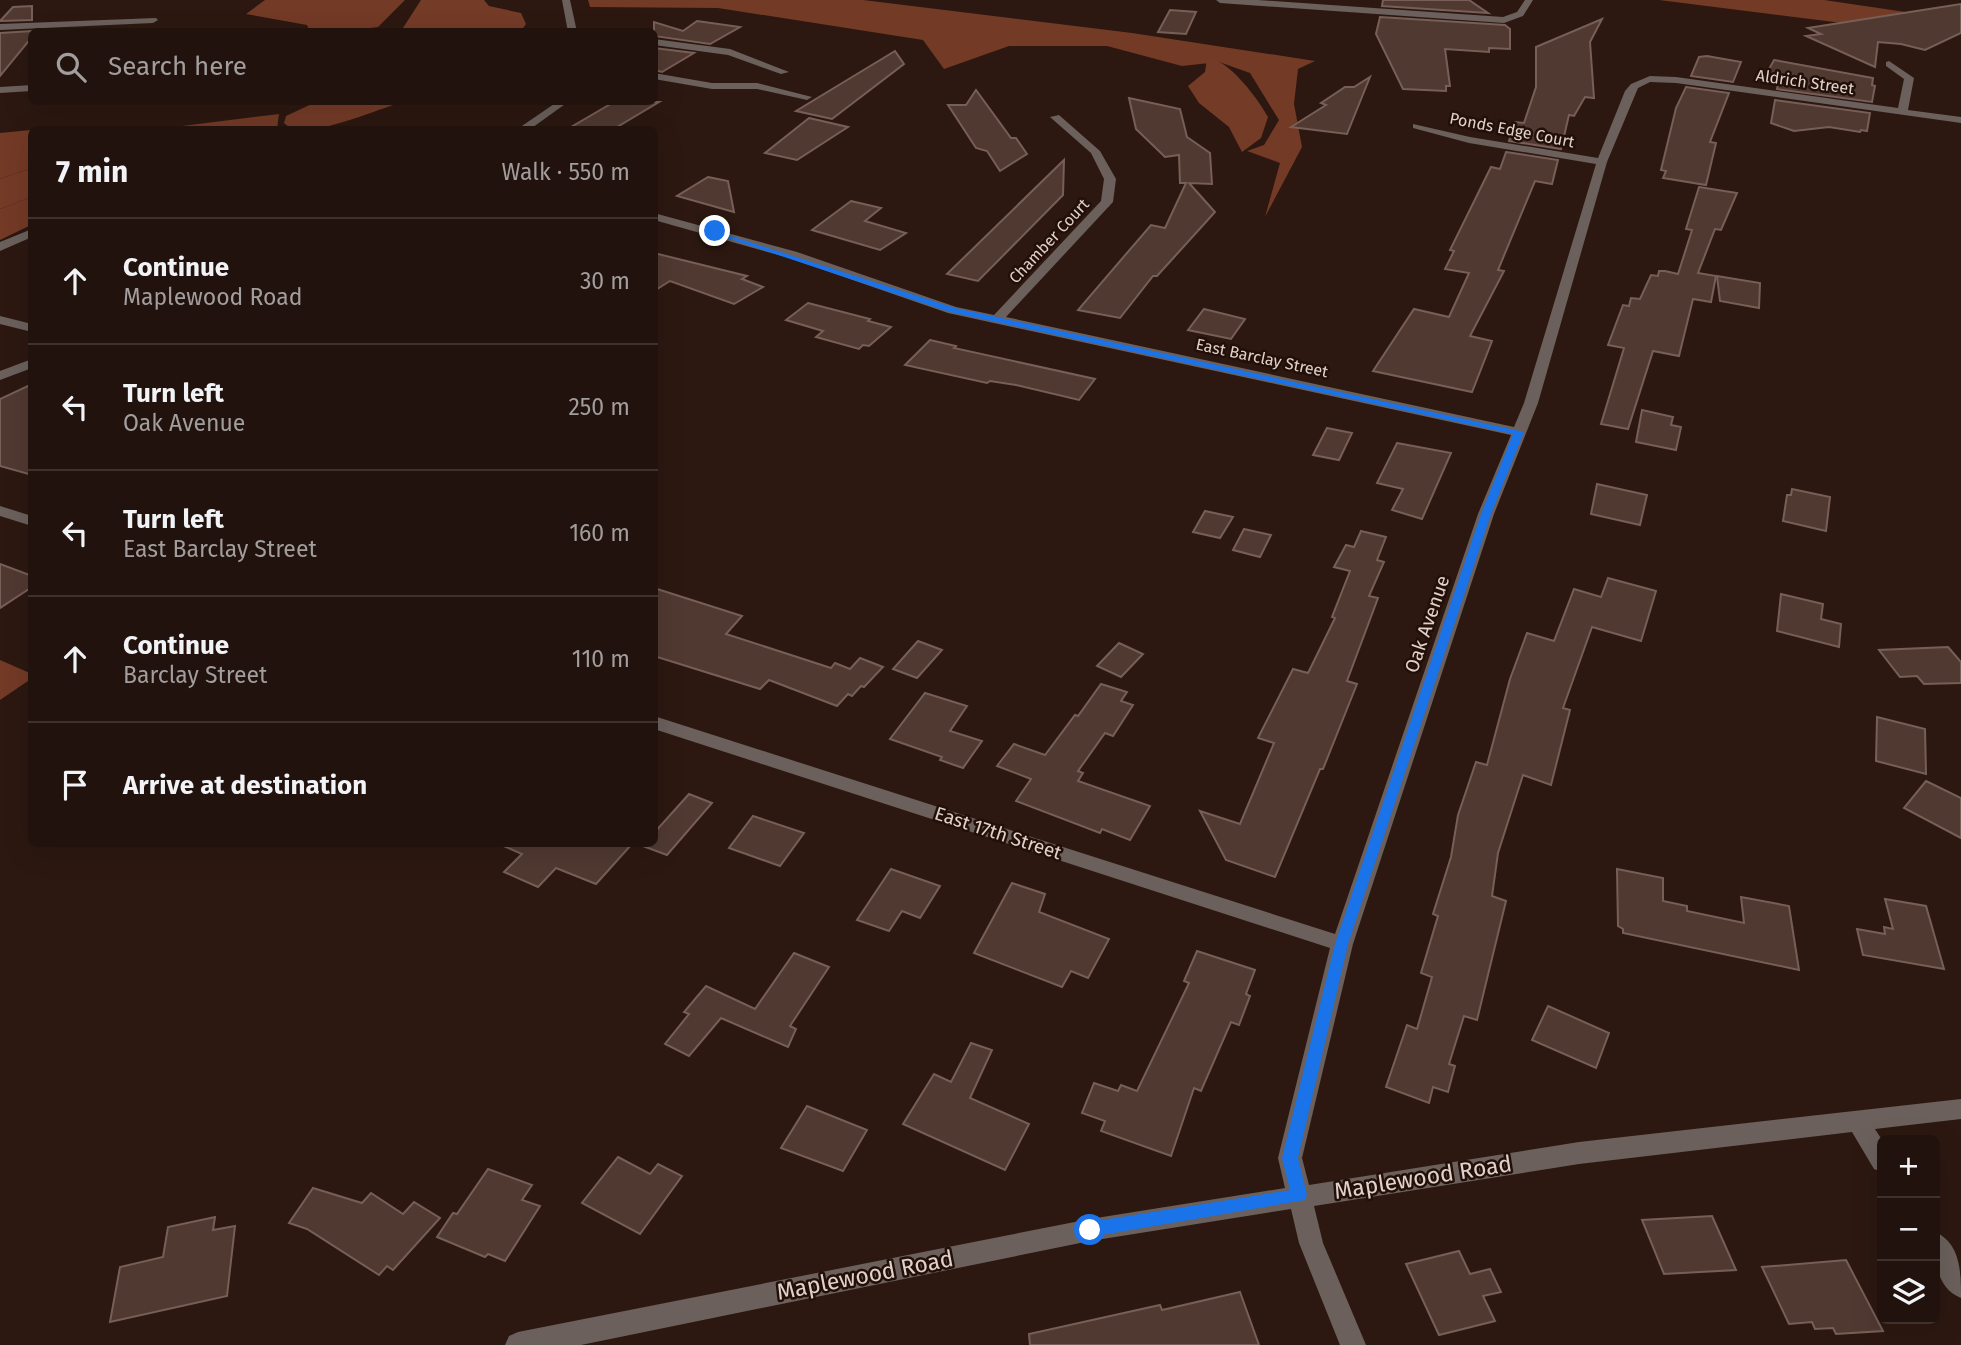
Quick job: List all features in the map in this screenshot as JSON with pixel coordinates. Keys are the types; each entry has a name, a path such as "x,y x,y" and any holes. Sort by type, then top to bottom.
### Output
{"street":[{"path":"566,0 572,28"},
{"path":"1220,0 1504,20 1520,14 1528,0"},
{"path":"0,27 153,20"},
{"path":"658,43 730,52 784,72"},
{"path":"1889,64 1909,78 1903,111"},
{"path":"658,77 692,83 757,86 807,97"},
{"name":"Aldrich Street","path":"1644,80 1676,80 1961,120"},
{"name":"Oak Avenue","path":"1353,1345 1311,1243 1290,1158 1342,944 1486,514 1531,403 1602,162 1630,91 1634,85 1644,80"},
{"path":"658,83 673,86 692,83"},
{"path":"0,90 28,88"},
{"path":"527,126 558,105"},
{"name":"Chamber Court","path":"997,319 1107,201 1110,179 1095,150 1055,117"},
{"name":"Ponds Edge Court","path":"1417,126 1469,140 1602,162"},
{"name":"East Barclay Street","path":"658,217 793,255 953,310 1519,432"},
{"path":"0,247 28,234"},
{"path":"0,320 28,327"},
{"path":"0,376 28,365"},
{"path":"0,511 28,520"},
{"name":"East 17th Street","path":"658,723 1342,944"},
{"name":"Maplewood Road","path":"518,1345 1090,1230 1300,1195 1579,1153 1961,1109"},
{"path":"1857,1120 1877,1153"},
{"path":"1940,1252 1961,1286"}],"shaded area":[{"path":"265,0 405,0 378,27 370,28 308,28 307,25 246,14"},
{"path":"421,0 484,0 489,6 521,13 526,24 523,28 403,28"},
{"path":"588,0 863,0 1132,33 1315,61 1298,69 1294,104 1302,147 1265,217 1280,163 1247,151 1264,145 1279,120 1250,73 1219,62 1182,66 1107,46 1009,46 944,69 923,40 718,8 590,7"},
{"path":"1659,0 1824,0 1926,15 1923,33"},
{"path":"1207,58 1216,60 1233,72 1268,117 1261,138 1242,152 1229,127 1199,103 1188,86 1205,72"},
{"path":"310,105 395,105 328,126 290,126 284,123 286,116"},
{"path":"279,114 277,126 182,126"},
{"path":"28,130 28,169 0,179 0,133"},
{"path":"28,169 28,198 0,209 0,179"},
{"path":"28,198 28,226 0,240 0,209"},
{"path":"0,660 28,672 28,681 0,700"}],"building":[{"path":"1383,0 1469,0 1488,13 1382,6"},
{"path":"1961,4 1961,33 1925,50 1878,42 1875,67 1806,36 1821,34 1808,28"},
{"path":"32,6 32,20 0,21 13,7"},
{"path":"1170,10 1196,12 1186,34 1158,32"},
{"path":"1380,17 1505,25 1510,29 1510,49 1489,48 1489,52 1445,49 1450,86 1446,86 1446,91 1403,89 1376,34"},
{"path":"1602,19 1590,42 1594,98 1585,97 1574,116 1569,115 1561,149 1509,141 1515,122 1524,123 1536,87 1536,47"},
{"path":"697,21 740,27 710,44 658,37 658,28 654,28 654,22 683,31"},
{"path":"28,31 28,42 0,76 0,33"},
{"path":"658,48 694,53 662,72 658,71"},
{"path":"895,51 904,64 832,119 796,111"},
{"path":"1699,57 1741,62 1733,82 1691,76"},
{"path":"1774,60 1873,78 1872,85 1875,86 1872,102 1777,89 1778,84 1763,80"},
{"path":"1370,77 1347,134 1291,127 1326,105 1321,103 1345,87 1354,87"},
{"path":"1686,87 1729,93 1710,142 1716,143 1706,185 1663,178 1666,171 1661,170 1676,108"},
{"path":"976,90 1011,138 1016,138 1027,154 1000,171 987,151 976,148 948,105 966,105"},
{"path":"1129,98 1180,109 1187,137 1210,153 1212,184 1189,183 1215,212 1157,276 1153,276 1120,318 1078,310 1151,225 1165,228 1186,183 1180,183 1179,155 1165,157 1136,129"},
{"path":"1775,100 1870,113 1867,131 1829,127 1794,131 1771,123"},
{"path":"609,105 654,105 619,126 573,126"},
{"path":"809,118 848,127 797,160 765,153"},
{"path":"1506,152 1558,160 1552,184 1535,181 1498,270 1504,271 1470,336 1492,341 1472,392 1373,371 1414,309 1449,317 1469,273 1445,269 1454,251 1450,250 1491,167 1500,169"},
{"path":"1064,160 1063,195 978,281 947,274"},
{"path":"708,177 728,181 734,212 677,196"},
{"path":"1699,187 1737,193 1721,230 1715,229 1698,273 1716,276 1711,302 1693,299 1679,356 1653,351 1628,429 1601,424 1624,348 1608,345 1623,305 1629,306 1631,298 1640,299 1651,275 1658,276 1659,271 1678,274 1692,230 1686,229"},
{"path":"851,201 881,208 865,221 906,233 880,250 812,230"},
{"path":"658,254 747,276 742,279 763,287 734,304 670,281 658,288"},
{"path":"1717,276 1760,283 1759,308 1720,301"},
{"path":"808,303 891,327 869,346 863,345 859,349 816,337 823,331 786,320"},
{"path":"1204,309 1245,319 1231,339 1188,330"},
{"path":"930,340 956,346 954,348 1095,379 1079,400 1016,385 990,381 987,383 905,365"},
{"path":"28,386 28,474 0,466 0,399"},
{"path":"1642,410 1673,417 1671,425 1681,427 1676,450 1636,442"},
{"path":"1327,428 1352,433 1339,460 1313,455"},
{"path":"1397,443 1451,453 1422,519 1392,510 1403,489 1377,483"},
{"path":"1597,484 1647,495 1640,525 1591,514"},
{"path":"1792,489 1830,497 1826,531 1783,521 1787,495 1791,495"},
{"path":"1205,511 1233,517 1220,538 1193,532"},
{"path":"1244,529 1271,535 1260,557 1233,550"},
{"path":"1361,531 1386,537 1377,560 1384,562 1369,596 1378,598 1347,681 1357,684 1275,877 1226,860 1200,811 1240,824 1274,743 1258,738 1293,669 1308,673 1335,618 1332,617 1350,571 1334,567 1346,545 1354,547"},
{"path":"0,564 28,574 28,590 0,608"},
{"path":"1608,578 1656,591 1641,641 1592,627 1563,708 1570,710 1551,785 1523,775 1498,853 1492,896 1506,901 1477,1020 1464,1016 1449,1064 1455,1066 1448,1092 1433,1087 1429,1103 1386,1087 1407,1025 1417,1029 1432,977 1421,973 1438,916 1433,914 1451,857 1458,815 1476,762 1487,765 1510,679 1527,633 1554,641 1574,589 1601,597"},
{"path":"658,589 742,616 726,634 831,668 835,663 850,669 860,658 883,667 864,687 861,686 852,696 848,694 837,706 769,680 760,689 658,657"},
{"path":"1781,594 1823,604 1821,619 1841,624 1839,647 1777,631"},
{"path":"918,641 942,650 917,678 893,669"},
{"path":"1119,643 1143,654 1121,677 1097,666"},
{"path":"1948,647 1961,662 1961,683 1924,684 1917,676 1900,677 1879,650"},
{"path":"1101,684 1127,692 1121,701 1133,705 1113,736 1105,733 1078,771 1083,773 1078,781 1150,806 1130,840 1102,829 1100,833 1016,801 1031,779 997,766 1014,744 1045,755"},
{"path":"925,693 967,706 950,731 982,741 963,768 940,760 942,757 890,739"},
{"path":"1877,717 1925,729 1926,774 1876,761"},
{"path":"1926,781 1961,798 1961,838 1904,808"},
{"path":"689,794 712,803 667,855 646,847 658,847 658,829"},
{"path":"753,816 804,833 780,866 729,848"},
{"path":"506,847 629,847 596,884 556,868 538,887 504,872 522,854"},
{"path":"891,869 940,886 920,918 902,911 889,931 857,920"},
{"path":"1617,869 1663,878 1663,901 1687,906 1687,911 1744,923 1741,897 1789,906 1799,970 1623,933 1623,929 1618,926"},
{"path":"1012,883 1045,894 1039,912 1109,939 1088,978 1071,971 1062,987 974,953"},
{"path":"1885,899 1926,906 1944,969 1863,955 1857,929 1885,934 1884,927 1893,929"},
{"path":"1197,951 1255,970 1246,994 1250,996 1239,1025 1231,1022 1201,1091 1194,1088 1171,1156 1101,1131 1105,1121 1082,1113 1094,1083 1118,1091 1121,1085 1137,1091 1189,983 1184,981"},
{"path":"794,953 829,967 790,1026 796,1029 788,1047 721,1018 689,1056 665,1044 689,1014 684,1012 706,986 755,1009"},
{"path":"1548,1006 1609,1033 1596,1068 1532,1040"},
{"path":"971,1043 992,1050 970,1098 1029,1124 1005,1170 903,1124 934,1074 951,1082"},
{"path":"807,1106 867,1130 843,1171 781,1148"},
{"path":"618,1157 650,1174 658,1164 682,1176 640,1234 582,1203"},
{"path":"488,1169 532,1185 522,1200 540,1206 505,1261 488,1254 485,1257 437,1237 453,1213 457,1214"},
{"path":"313,1188 362,1203 371,1193 403,1214 414,1202 440,1218 393,1270 387,1266 379,1275 307,1229 289,1223"},
{"path":"1712,1216 1736,1270 1664,1274 1642,1220"},
{"path":"215,1217 213,1230 235,1226 227,1296 110,1322 120,1267 163,1257 168,1227"},
{"path":"1459,1251 1470,1274 1490,1269 1501,1292 1483,1296 1495,1321 1439,1335 1406,1264"},
{"path":"1846,1260 1883,1331 1836,1334 1833,1328 1815,1329 1812,1322 1789,1324 1762,1267"},
{"path":"1240,1292 1259,1345 1030,1345 1029,1334 1160,1305 1162,1310"}],"route":[{"path":"715,231 953,310 1519,432 1486,514 1342,944 1290,1158 1300,1195 1090,1230"}]}
